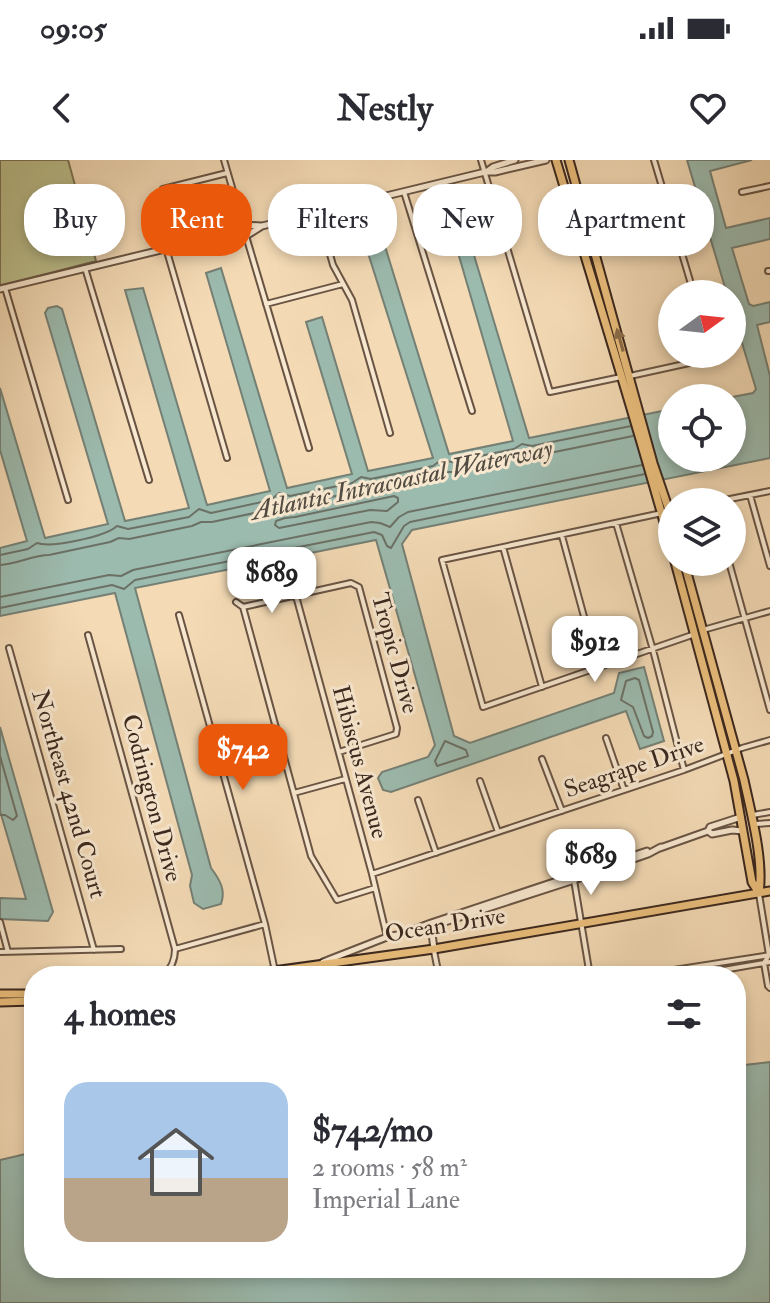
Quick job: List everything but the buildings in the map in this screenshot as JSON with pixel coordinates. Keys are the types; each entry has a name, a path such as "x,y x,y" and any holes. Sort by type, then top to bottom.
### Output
{"main road":[{"path":"556,160 563,184"},
{"path":"569,160 658,488"},
{"path":"586,256 616,363 626,376"},
{"path":"587,256 599,263"},
{"path":"589,267 602,274"},
{"path":"680,576 736,750 752,815 761,878 759,893"},
{"path":"687,576 741,817 752,882 759,893"},
{"path":"741,817 753,825"},
{"name":"Ocean Drive","path":"312,966 434,949 770,891"},
{"path":"0,994 24,994"},
{"path":"0,1004 24,1001"}],"street":[{"path":"224,160 231,184"},
{"path":"481,160 550,392 660,368"},
{"path":"485,172 515,160"},
{"path":"397,194 546,160"},
{"path":"654,160 690,280"},
{"path":"183,184 228,173"},
{"path":"742,192 770,186"},
{"path":"404,192 472,411"},
{"path":"155,208 165,214 159,224 149,218 155,208"},
{"path":"68,500 3,289 141,255"},
{"path":"252,255 309,448"},
{"path":"168,256 227,458"},
{"path":"330,256 352,300 390,433"},
{"path":"85,268 149,480"},
{"path":"266,304 343,284"},
{"path":"746,496 770,491"},
{"path":"750,495 770,566"},
{"path":"658,517 442,560 483,707 699,632 770,611"},
{"path":"616,523 684,770"},
{"path":"561,535 598,668"},
{"path":"503,547 542,687"},
{"path":"733,576 770,710"},
{"name":"Tropic Drive","path":"296,596 351,583 359,587 397,728 396,734 339,752"},
{"path":"243,607 296,596"},
{"name":"Hibiscus Avenue","path":"296,596 387,937"},
{"path":"236,602 243,607 311,856 337,900 375,888"},
{"path":"179,615 274,966"},
{"name":"Codrington Drive","path":"88,635 175,949"},
{"name":"Northeast 42nd Court","path":"9,648 94,950"},
{"path":"606,738 624,790"},
{"name":"Seagrape Drive","path":"372,874 770,740"},
{"path":"542,759 562,811"},
{"path":"293,793 345,779"},
{"path":"480,781 498,832"},
{"path":"418,800 436,853"},
{"path":"752,815 769,816"},
{"path":"753,825 769,816"},
{"path":"431,925 445,923 741,817"},
{"path":"708,831 712,834 743,831"},
{"path":"573,878 588,966"},
{"path":"315,965 387,937 573,878"},
{"path":"759,893 770,955 767,963 770,988"},
{"path":"433,939 445,923"},
{"path":"0,924 8,952"},
{"path":"172,966 175,949 265,924"},
{"path":"431,925 437,966"},
{"path":"0,952 121,949"},
{"path":"699,966 770,955"},
{"path":"746,966 767,963"}],"green space":[{"path":"0,160 68,160 75,184 24,184 24,256 95,256 96,261 0,286"}],"water":[{"path":"687,160 752,160 710,171 714,184 694,184"},
{"path":"714,185 726,228 770,218 770,239 732,248 742,280 723,280 714,250"},
{"name":"Atlantic Intracoastal Waterway","path":"369,256 388,256 449,454 513,441 459,256 474,256 529,438 658,412 658,472 700,472 412,530 402,544 454,736 470,743 614,693 619,673 644,667 664,741 640,749 626,711 391,792 383,790 378,778 382,772 428,757 435,745 376,540 135,588 211,868 222,890 221,904 203,909 194,903 190,886 192,875 115,593 0,616 0,548 27,541 0,450 0,388 45,538 108,524 45,313 48,308 57,306 62,309 125,521 189,508 125,290 143,288 207,505 270,491 206,273 221,268 287,488 352,474 306,322 322,317 368,471 433,458"},
{"path":"746,294 749,304 753,306 770,302 770,322 757,325 770,376 770,458 746,463 746,394 756,389 746,356"},
{"path":"0,727 53,912 48,921 0,919 0,898 26,899 0,811"},
{"path":"770,1062 770,1303 0,1303 0,1160 24,1154 24,1278 746,1278 746,1065"}]}
